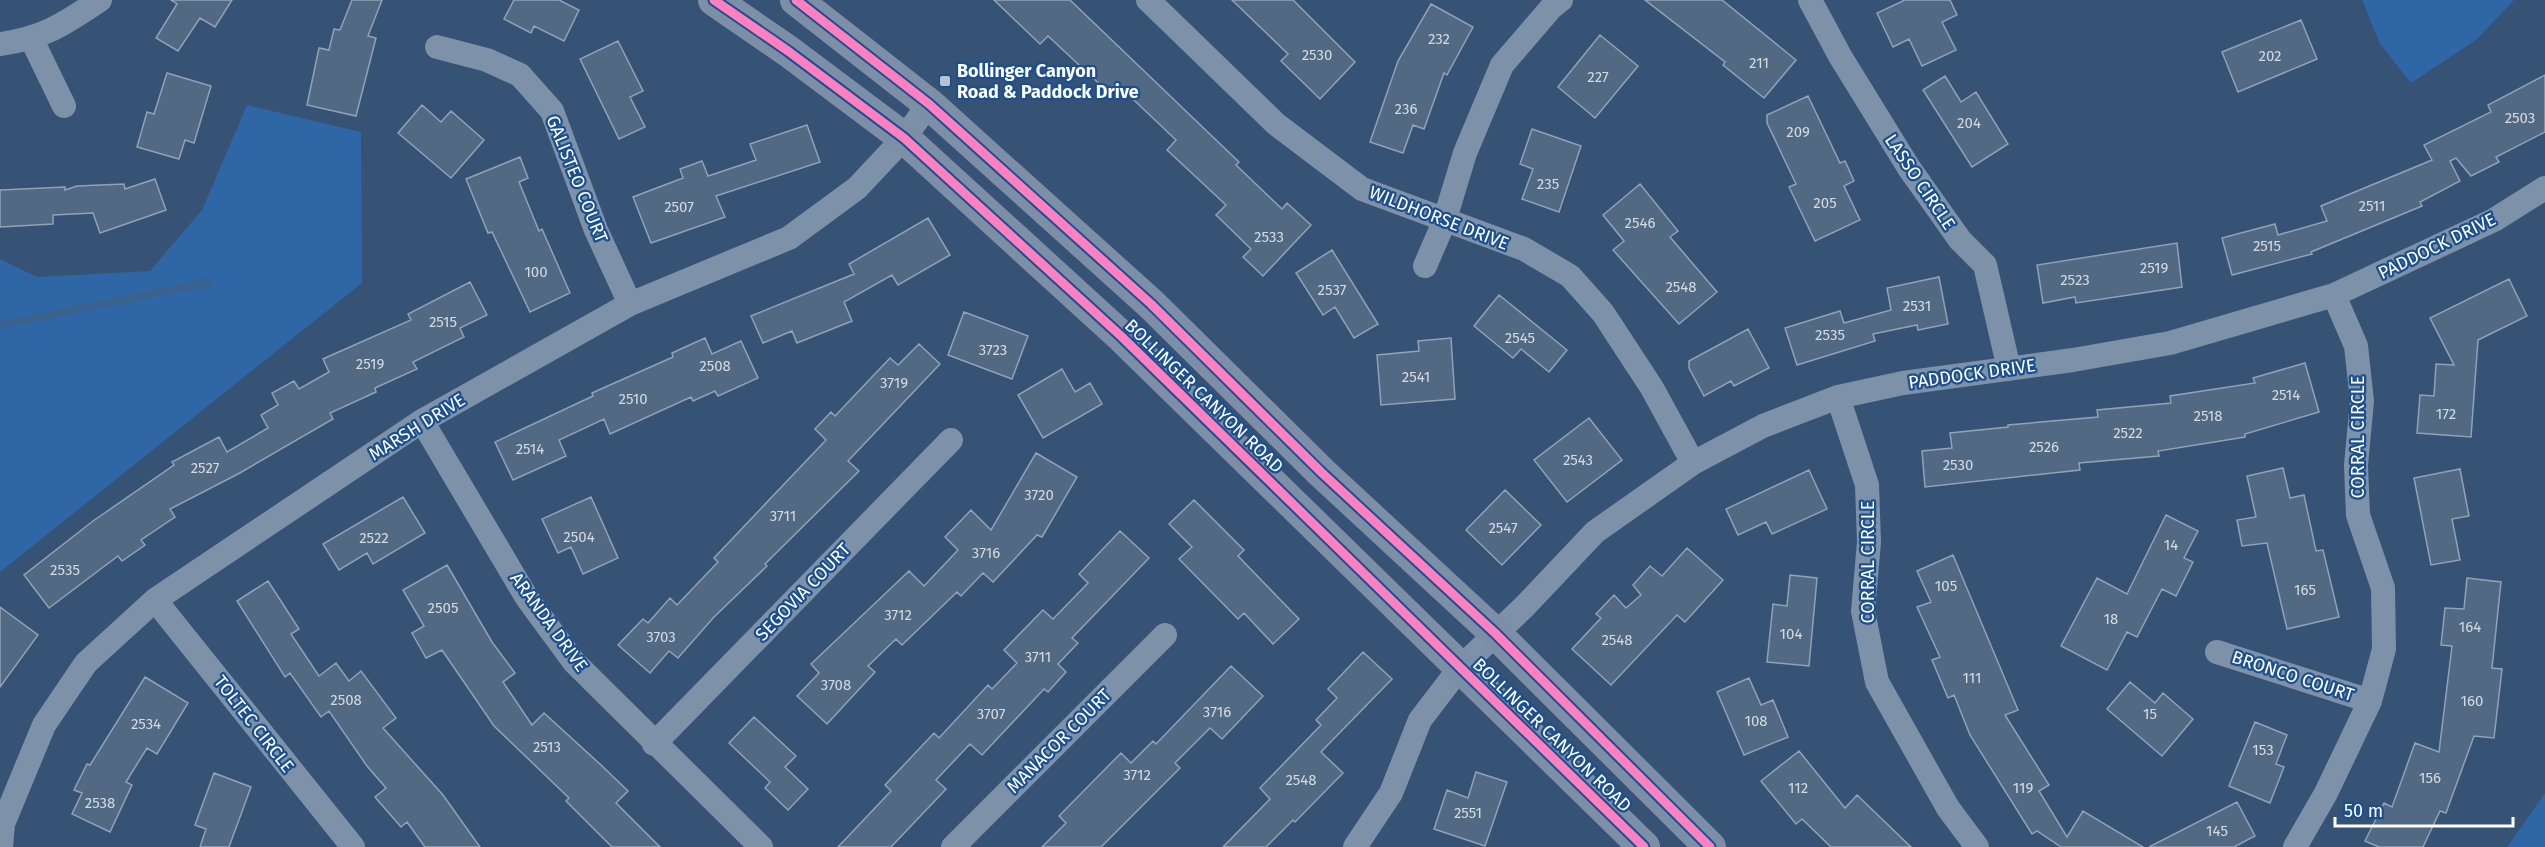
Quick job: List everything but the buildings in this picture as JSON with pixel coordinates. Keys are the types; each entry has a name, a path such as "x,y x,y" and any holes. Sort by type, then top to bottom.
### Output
{"main road":[{"name":"BOLLINGER CANYON ROAD","path":"714,0 788,51 904,138 1122,337 1459,669 1644,847"},
{"name":"BOLLINGER CANYON ROAD","path":"796,0 929,104 1151,304 1321,472 1495,633 1710,847"}],"street":[{"path":"0,44 32,40 64,25 100,0"},
{"name":"WILDHORSE DRIVE","path":"1148,0 1276,124 1362,189 1444,222 1524,249 1570,276 1609,322 1652,388 1693,463"},
{"path":"1425,266 1444,222 1465,153 1502,65 1551,8 1561,0"},
{"name":"LASSO CIRCLE","path":"1810,0 1840,56 1909,168 1960,240 1985,265 2009,369"},
{"path":"32,40 64,106"},
{"name":"GALISTEO COURT","path":"437,47 487,60 520,75 552,111 596,230 630,304"},
{"name":"MARSH DRIVE","path":"1,847 3,824 44,725 86,663 155,600 422,421 630,304 789,238 856,188 904,138 929,104"},
{"name":"PADDOCK DRIVE","path":"1459,669 1526,606 1595,532 1693,463 1763,426 1838,397 1903,383 2009,369 2170,343 2334,295 2494,220 2545,188"},
{"name":"CORRAL CIRCLE","path":"2295,847 2326,793 2370,701 2384,649 2383,588 2358,515 2356,465 2362,401 2356,345 2334,295"},
{"name":"CORRAL CIRCLE","path":"1838,397 1868,485 1869,542 1863,612 1876,682 1948,808 1977,847"},
{"name":"ARANDA DRIVE","path":"422,421 527,598 574,662 654,744 761,847"},
{"name":"SEGOVIA COURT","path":"654,744 951,440"},
{"name":"TOLTEC CIRCLE","path":"155,600 345,845"},
{"name":"MANACOR COURT","path":"953,847 1165,635"},
{"name":"BRONCO COURT","path":"2217,652 2370,701"},
{"path":"1355,847 1391,793 1420,720 1459,669"}],"shaded area":[{"path":"2362,0 2514,0 2476,40 2411,83 2380,44"},
{"path":"247,105 361,132 362,283 0,572 0,259 37,277 150,271 202,210"},
{"path":"2545,793 2545,847 2507,847"}],"waterway":[{"path":"0,325 210,282"}],"cycle path":[{"path":"714,0 788,51 904,138 1122,337 1644,847"},
{"path":"796,0 929,104 1151,304 1321,472 1495,633 1710,847"}],"place":[{"name":"Bollinger Canyon Road & Paddock Drive","path":"945,81"}]}
